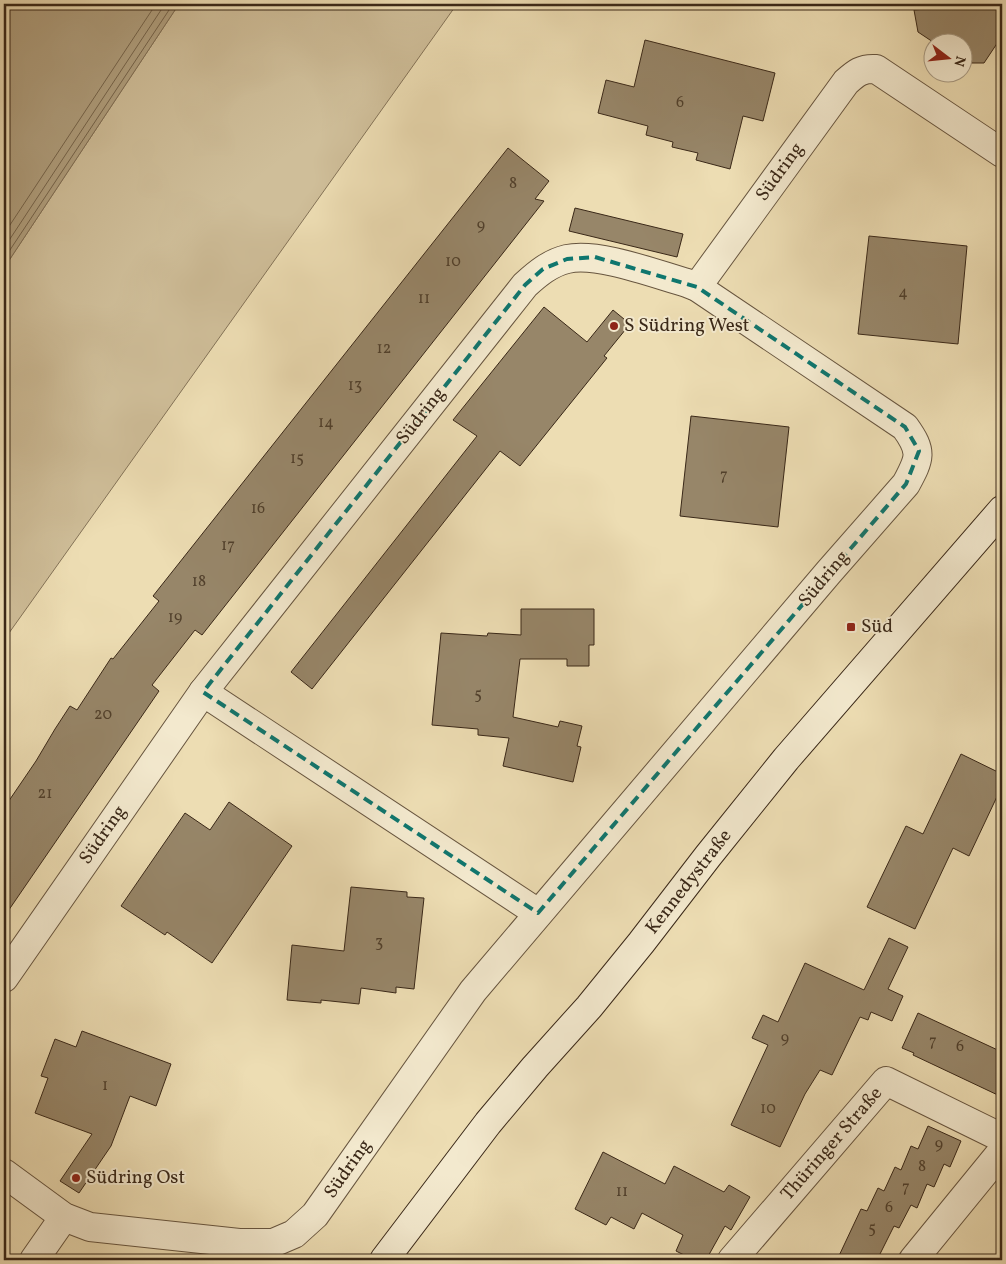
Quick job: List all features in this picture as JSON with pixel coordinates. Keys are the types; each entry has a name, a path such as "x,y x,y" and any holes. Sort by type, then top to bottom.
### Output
{"street":[{"name":"Südring","path":"697,288 846,82 857,72 866,68 876,69 1002,153"},
{"name":"Südring","path":"4,978 203,692 518,293 543,269 566,259 595,257 687,283 905,427 914,440 918,451 915,468 906,484 828,573 473,991 315,1215 294,1234 273,1242 239,1243 90,1227 64,1217 4,1173"},
{"name":"Kennedystraße","path":"384,1260 488,1123 535,1067 590,1007 786,759 1002,510"},
{"path":"203,692 538,913"},
{"name":"Thüringer Straße","path":"732,1260 886,1081 1002,1138"},
{"path":"913,1260 1002,1150"},
{"path":"34,1260 64,1217"}],"highlighted area":[{"path":"595,257 697,287 905,427 919,451 906,484 538,913 203,692 525,285 543,269 567,259"}],"shaded area":[{"path":"179,4 457,4 4,640 4,268"}],"water":[{"path":"4,4 179,4 4,268"}],"building":[{"path":"930,4 1002,4 1002,36 984,63 974,63 974,32 924,32 924,36 918,32 914,10 927,9"},
{"path":"645,40 775,73 763,121 743,116 730,169 696,160 698,153 672,147 673,142 646,135 648,126 598,113 606,80 634,87"},
{"path":"508,148 549,181 535,199 544,201 202,635 195,630 152,685 159,691 4,917 4,808 70,706 77,710 111,658 113,659 159,601 153,596"},
{"path":"575,208 683,234 677,257 569,231"},
{"path":"869,236 967,246 958,344 858,334"},
{"path":"544,307 587,342 613,310 630,324 604,356 607,358 520,466 500,451 312,689 291,672 477,436 453,420"},
{"path":"691,416 789,427 778,527 680,516"},
{"path":"521,609 594,609 594,645 589,645 589,666 567,666 567,659 520,659 513,717 558,727 560,721 582,726 577,746 581,747 573,782 503,766 509,738 478,735 478,729 432,725 441,633 487,636 488,633 521,635"},
{"path":"961,754 1002,774 1002,786 969,856 953,848 915,929 867,907 906,826 923,834"},
{"path":"229,802 292,846 212,963 167,932 165,935 121,906 185,813 210,830"},
{"path":"351,887 407,892 407,897 424,898 414,989 396,987 396,993 361,988 359,1004 321,1000 321,1003 287,1000 292,945 344,951"},
{"path":"889,938 908,947 888,989 903,996 892,1021 871,1012 868,1020 860,1017 832,1075 820,1070 805,1094 780,1147 731,1125 768,1045 752,1038 763,1015 778,1022 805,963 864,990"},
{"path":"918,1013 1002,1052 1002,1097 902,1048"},
{"path":"82,1031 171,1064 156,1106 130,1096 111,1146 79,1193 60,1181 92,1134 35,1113 48,1078 41,1076 55,1039 76,1047"},
{"path":"928,1126 961,1141 950,1167 944,1164 934,1187 927,1184 917,1208 911,1205 899,1228 894,1226 877,1260 837,1260 861,1209 867,1211 878,1188 884,1191 895,1167 901,1170 911,1146 918,1149"},
{"path":"603,1152 665,1184 674,1166 724,1192 729,1185 750,1197 731,1230 725,1226 706,1260 694,1260 676,1251 683,1235 642,1213 634,1229 611,1217 606,1225 575,1209"}],"place":[{"name":"S Südring West","path":"614,326"},
{"name":"Süd","path":"851,627"},
{"name":"Südring Ost","path":"76,1178"}]}
